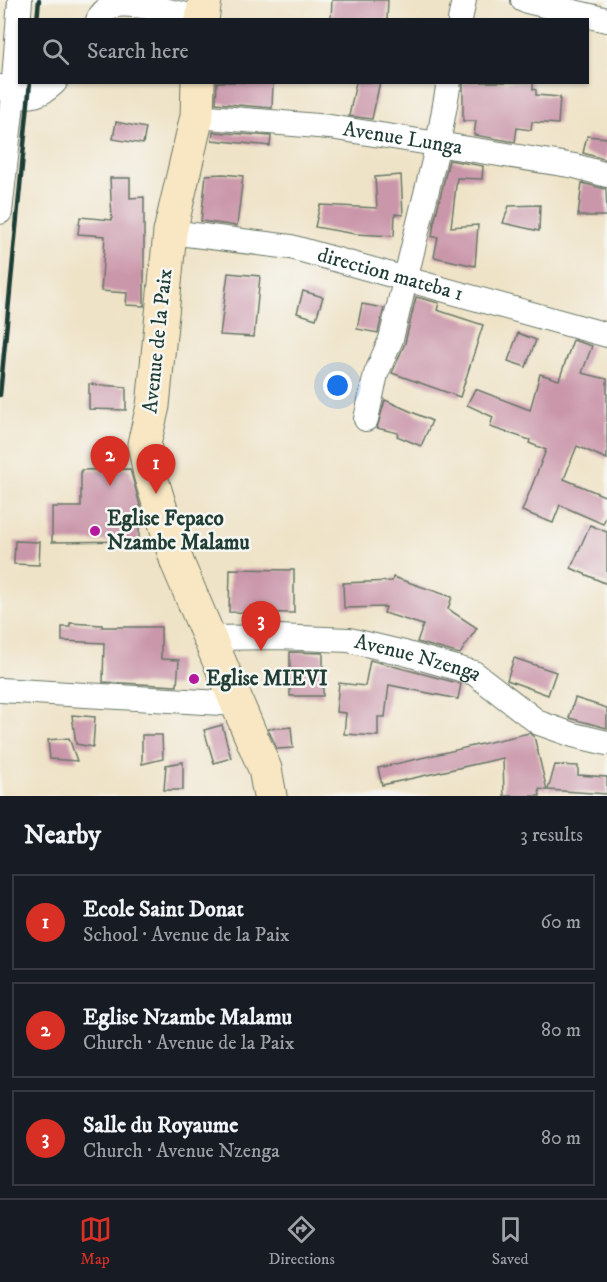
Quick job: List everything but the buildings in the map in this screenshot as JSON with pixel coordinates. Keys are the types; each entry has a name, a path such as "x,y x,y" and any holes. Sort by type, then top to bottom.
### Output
{"street":[{"path":"0,212 7,90 20,0"},
{"path":"460,18 464,0"},
{"path":"523,0 607,20"},
{"path":"99,18 112,6 131,3 203,13"},
{"path":"7,90 29,97 53,84"},
{"name":"Avenue de la Paix","path":"198,84 197,116 170,232 153,406 144,444 150,474 177,562 265,769 270,796"},
{"path":"366,419 376,374 391,339 438,144 449,84"},
{"name":"Avenue Lunga","path":"197,116 330,127 575,166 607,175"},
{"name":"direction mateba 1","path":"170,232 291,247 607,335"},
{"name":"Avenue Nzenga","path":"208,638 277,637 349,640 404,653 474,673 539,723 573,735 607,743"},
{"path":"0,690 237,704"}],"railway":[{"path":"37,18 39,0"},
{"path":"0,395 30,84"}],"place":[{"name":"Eglise Nzambe Malamu","path":"110,486"},
{"name":"Ecole Saint Donat","path":"156,494"},
{"name":"Eglise Fepaco Nzambe Malamu","path":"95,531"},
{"name":"Salle du Royaume","path":"261,651"},
{"name":"Eglise MIEVI","path":"194,679"}]}
